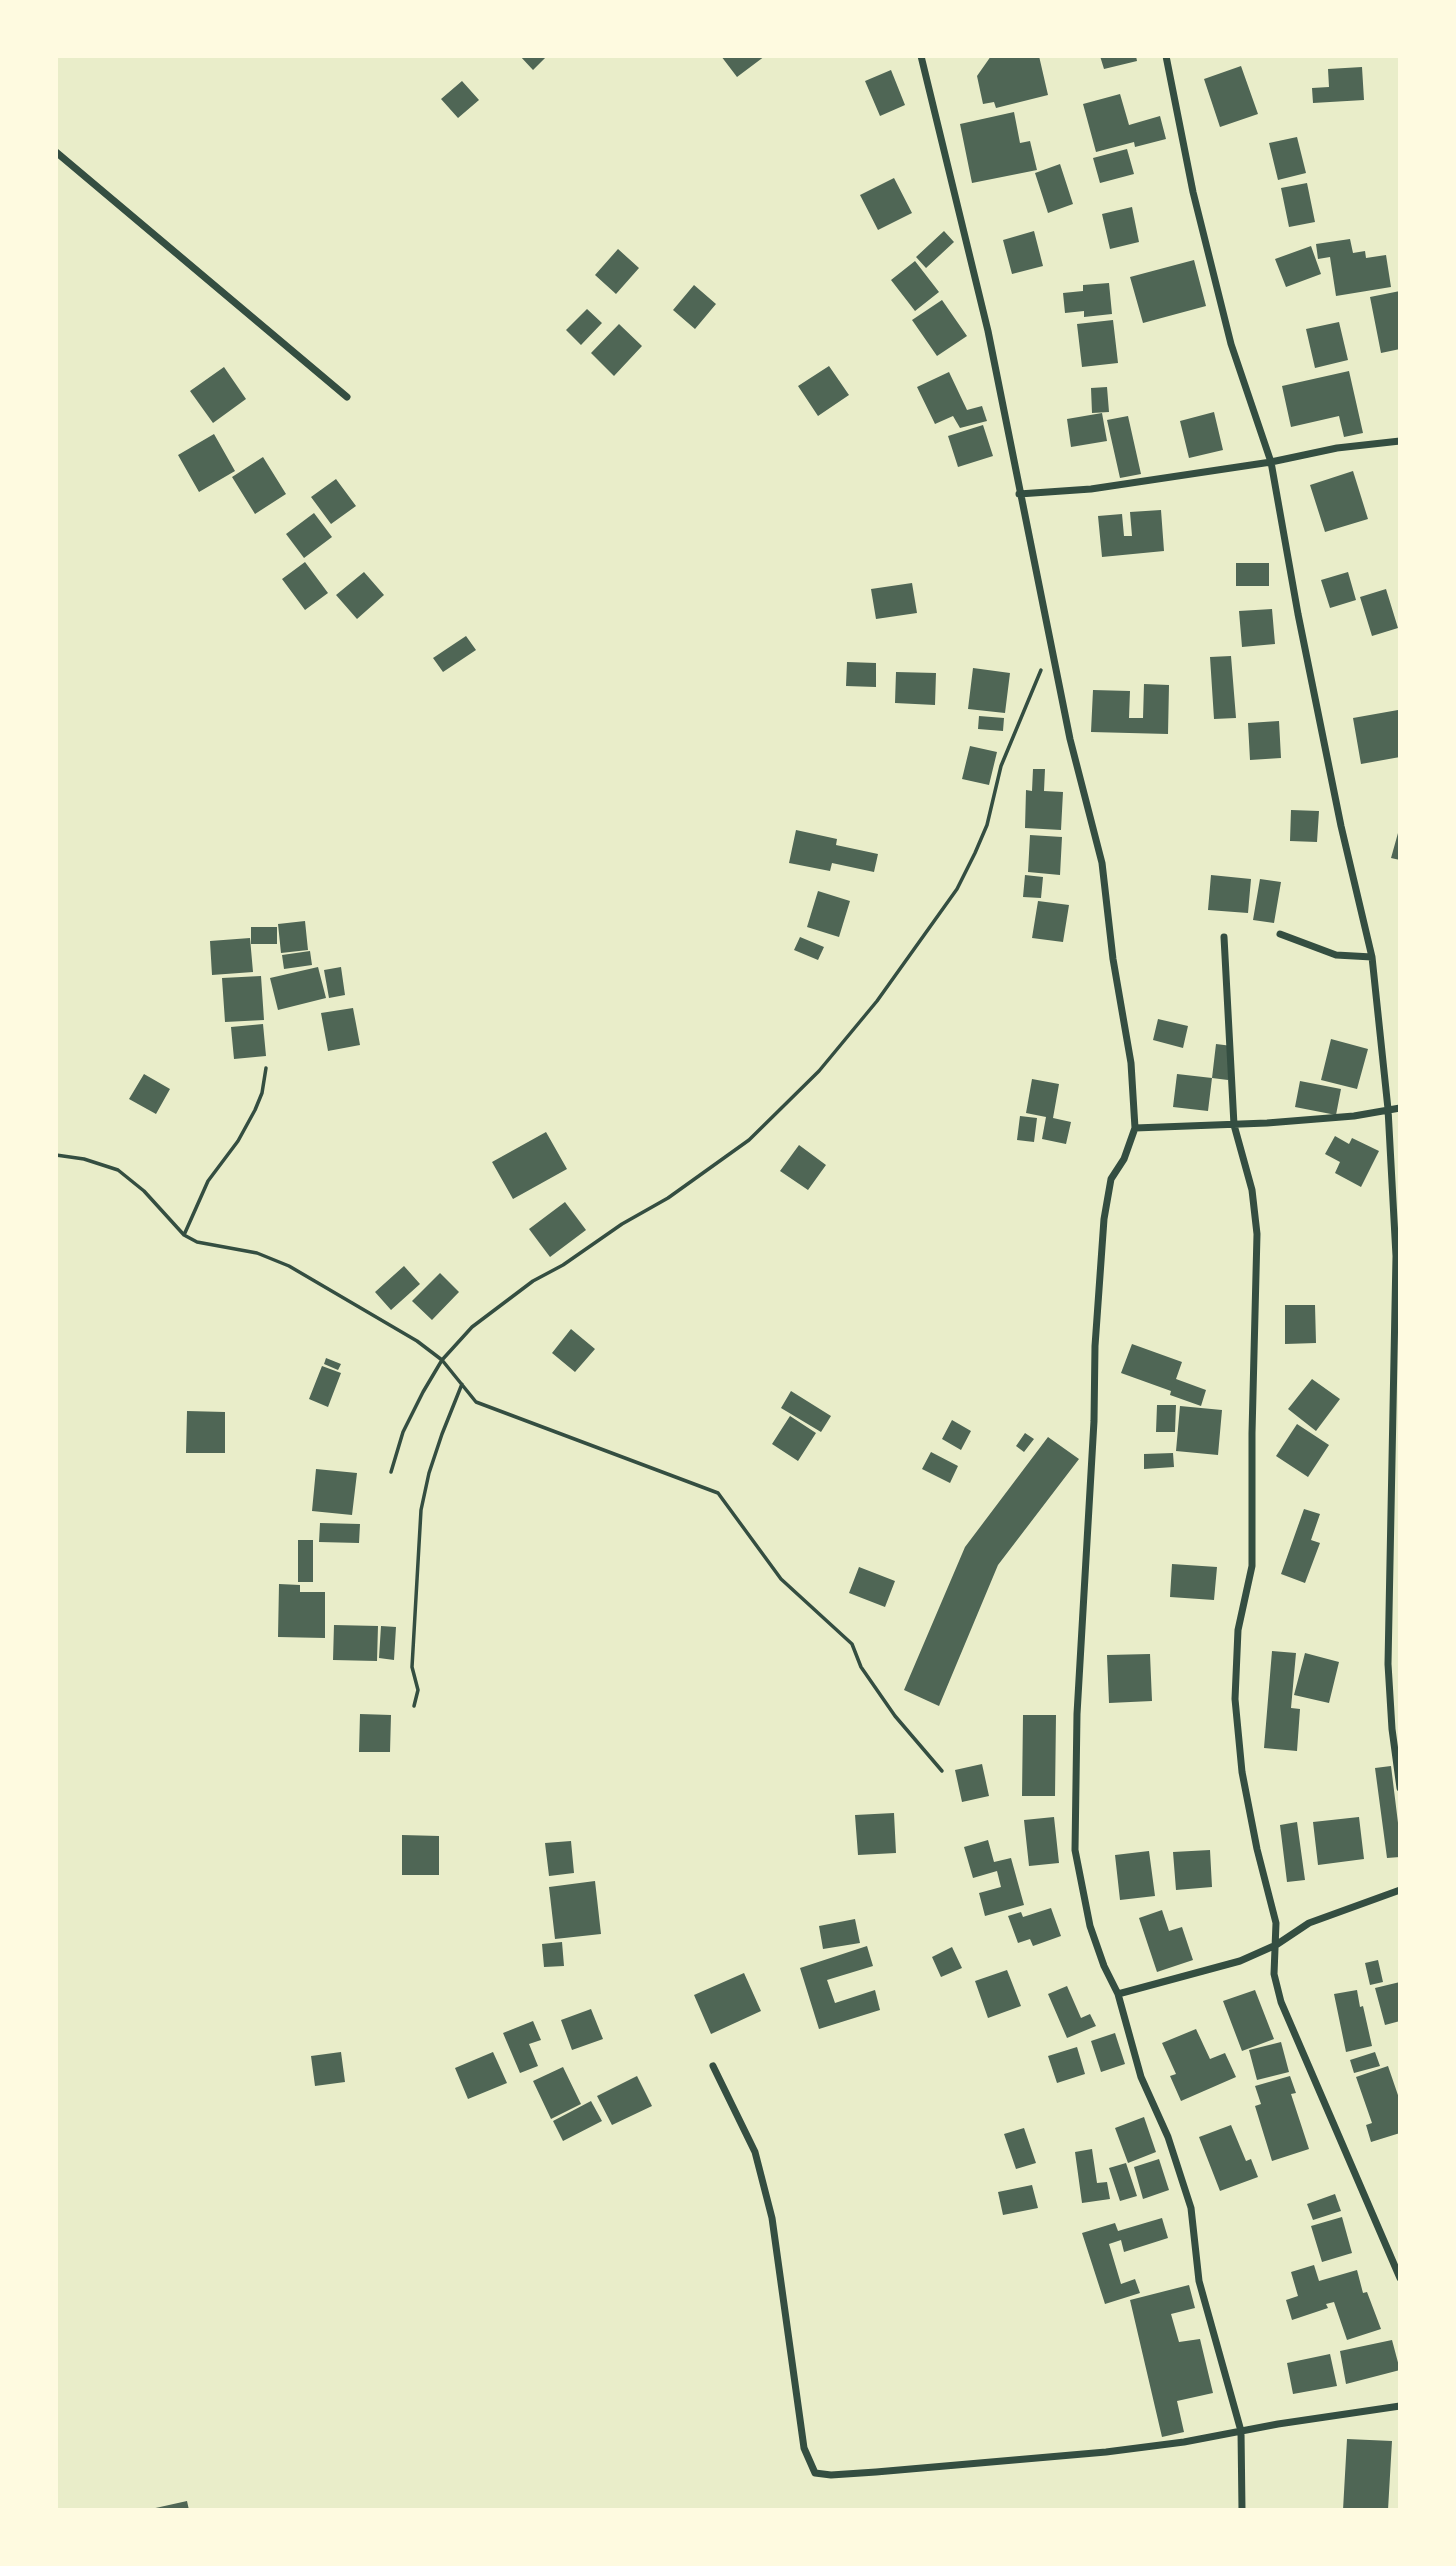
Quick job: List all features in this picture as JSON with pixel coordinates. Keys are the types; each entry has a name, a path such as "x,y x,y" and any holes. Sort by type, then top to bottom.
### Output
{"street":[{"path":"921,56 988,331 1070,740 1102,863 1113,959 1131,1063 1135,1128 1125,1159 1111,1179 1104,1219 1077,1714 1075,1850 1090,1926 1104,1966 1118,1994 1142,2077 1168,2137 1191,2208 1199,2281 1241,2431 1242,2510"},
{"path":"1166,56 1193,192 1228,331 1271,462 1296,602 1372,957 1388,1109 1396,1256 1388,1664 1392,1729 1400,1788"},
{"path":"56,152 347,397"},
{"path":"1019,494 1091,489 1400,441"},
{"path":"1280,934 1336,955 1372,957"},
{"path":"1224,937 1234,1125 1252,1190 1257,1234 1252,1566 1238,1630 1235,1699 1242,1772 1257,1849 1276,1923 1274,1974 1281,2002 1400,2278"},
{"path":"1135,1128 1234,1125 1354,1116 1400,1108"},
{"path":"1118,1994 1240,1961 1276,1945 1309,1923 1400,1890"},
{"path":"713,2066 755,2152 772,2218 804,2448 815,2473 831,2475 876,2472 1106,2452 1184,2442 1400,2406"}],"path":[{"path":"391,1472 403,1432 442,1360 472,1327 508,1299 564,1265 622,1224 668,1198 749,1140 819,1071 877,1001 957,889 987,825 1001,766 1052,647"},
{"path":"184,1235 208,1181 239,1141 255,1111 262,1094 265,1068"},
{"path":"56,1155 84,1159 118,1170 144,1191 184,1235 197,1242 257,1253 289,1266 416,1341 442,1360 476,1402 718,1493 781,1579 852,1644 861,1668 895,1716 942,1771"},
{"path":"414,1706 418,1690 412,1667 421,1510 429,1473 462,1384"}],"building":[{"path":"520,56 547,56 533,70"},
{"path":"721,56 765,56 737,77"},
{"path":"991,56 1039,56 1048,95 996,108 994,102 983,104 977,76"},
{"path":"1100,56 1136,56 1137,61 1104,69"},
{"path":"1241,66 1258,114 1220,127 1204,79"},
{"path":"1362,67 1364,100 1313,103 1312,88 1329,87 1328,69"},
{"path":"891,70 905,105 880,116 865,81"},
{"path":"462,81 479,100 458,118 441,99"},
{"path":"1120,94 1129,125 1160,116 1166,139 1135,147 1134,142 1096,152 1083,104"},
{"path":"1014,112 1020,143 1030,141 1037,170 972,183 960,124"},
{"path":"1297,137 1306,173 1278,180 1269,143"},
{"path":"1127,149 1134,174 1100,183 1093,158"},
{"path":"1060,164 1073,204 1048,213 1035,173"},
{"path":"894,178 912,213 878,230 860,195"},
{"path":"1307,183 1315,222 1289,227 1281,188"},
{"path":"1132,207 1139,242 1110,249 1102,214"},
{"path":"944,231 954,242 926,268 916,257"},
{"path":"1034,231 1043,266 1012,274 1003,240"},
{"path":"1350,239 1353,253 1365,251 1366,258 1386,255 1391,287 1336,296 1330,257 1318,259 1316,244"},
{"path":"1311,246 1321,274 1286,287 1275,259"},
{"path":"618,249 639,268 616,294 595,275"},
{"path":"1194,260 1206,306 1143,323 1130,277"},
{"path":"915,261 939,292 915,311 891,280"},
{"path":"1109,283 1112,314 1084,317 1084,311 1065,313 1063,293 1083,291 1083,285"},
{"path":"694,285 716,304 695,329 673,310"},
{"path":"1400,291 1400,349 1381,353 1370,297"},
{"path":"942,300 967,336 937,356 912,320"},
{"path":"587,309 602,323 581,345 566,330"},
{"path":"1113,320 1118,363 1082,367 1077,324"},
{"path":"1339,322 1348,360 1315,368 1306,329"},
{"path":"619,324 642,346 614,376 591,353"},
{"path":"829,366 849,395 818,416 798,386"},
{"path":"224,367 246,399 213,423 190,391"},
{"path":"1349,371 1363,433 1344,437 1339,416 1291,427 1282,386"},
{"path":"949,372 967,410 982,406 987,421 960,428 953,416 935,424 917,387"},
{"path":"1107,387 1109,412 1092,413 1091,388"},
{"path":"1214,412 1223,450 1189,458 1180,421"},
{"path":"1102,413 1107,441 1071,447 1067,419"},
{"path":"1128,416 1141,474 1120,478 1107,420"},
{"path":"983,425 993,456 958,467 948,436"},
{"path":"214,434 235,471 199,492 178,455"},
{"path":"263,457 286,494 255,514 232,477"},
{"path":"1353,471 1368,519 1325,532 1310,485"},
{"path":"336,479 356,506 331,524 311,497"},
{"path":"1161,510 1164,551 1102,557 1098,516 1122,514 1124,536 1132,536 1130,512"},
{"path":"314,513 332,537 304,558 286,534"},
{"path":"305,562 328,593 305,610 282,579"},
{"path":"1236,563 1269,563 1269,586 1236,586"},
{"path":"364,572 384,595 357,619 336,595"},
{"path":"1348,572 1356,600 1330,608 1321,580"},
{"path":"912,583 917,613 876,619 871,589"},
{"path":"1386,589 1398,628 1372,636 1360,597"},
{"path":"1272,609 1275,644 1242,647 1239,611"},
{"path":"466,636 476,650 443,672 433,658"},
{"path":"1231,656 1236,718 1214,719 1210,657"},
{"path":"847,662 876,663 876,687 846,686"},
{"path":"973,668 1010,673 1005,713 968,709"},
{"path":"896,672 936,673 935,705 895,703"},
{"path":"1144,684 1169,685 1168,734 1091,732 1093,690 1130,691 1129,718 1143,718"},
{"path":"1398,710 1400,757 1361,764 1353,718"},
{"path":"979,716 1004,718 1003,731 978,729"},
{"path":"1279,721 1281,758 1250,760 1248,723"},
{"path":"970,746 997,752 989,785 962,779"},
{"path":"1033,769 1045,769 1044,791 1063,792 1061,830 1025,828 1026,790 1032,791"},
{"path":"1291,810 1319,811 1317,842 1290,841"},
{"path":"796,830 837,839 836,845 878,854 874,872 832,863 830,871 789,863"},
{"path":"1400,833 1400,860 1391,858"},
{"path":"1030,835 1062,837 1060,875 1028,872"},
{"path":"1025,875 1043,877 1041,898 1023,897"},
{"path":"1211,875 1251,879 1248,913 1208,910"},
{"path":"1260,879 1281,882 1274,923 1253,920"},
{"path":"818,891 850,901 839,937 807,927"},
{"path":"1038,901 1069,905 1063,942 1032,938"},
{"path":"305,921 308,950 281,953 278,924"},
{"path":"251,927 277,927 277,944 251,944"},
{"path":"800,937 824,947 818,960 794,950"},
{"path":"250,938 253,972 212,975 210,941"},
{"path":"310,951 312,965 284,969 282,955"},
{"path":"318,967 326,998 278,1010 270,978"},
{"path":"341,967 345,995 329,998 324,970"},
{"path":"261,976 264,1020 225,1022 222,978"},
{"path":"353,1008 360,1045 328,1051 321,1013"},
{"path":"1158,1019 1188,1026 1183,1048 1153,1040"},
{"path":"263,1024 266,1056 234,1059 231,1027"},
{"path":"1331,1039 1368,1049 1357,1089 1321,1080"},
{"path":"1216,1044 1232,1046 1228,1080 1212,1078"},
{"path":"144,1074 170,1089 156,1114 129,1099"},
{"path":"1177,1074 1212,1078 1208,1111 1173,1107"},
{"path":"1032,1079 1059,1084 1053,1118 1071,1122 1066,1144 1042,1139 1046,1117 1026,1113"},
{"path":"1300,1081 1341,1089 1336,1115 1295,1107"},
{"path":"1020,1116 1037,1118 1034,1142 1017,1140"},
{"path":"546,1132 567,1169 513,1199 492,1162"},
{"path":"1335,1136 1349,1144 1352,1138 1379,1151 1361,1187 1335,1173 1340,1162 1325,1154"},
{"path":"799,1145 826,1165 808,1190 780,1171"},
{"path":"565,1202 586,1230 550,1257 529,1229"},
{"path":"404,1266 420,1284 391,1310 375,1292"},
{"path":"440,1273 459,1292 432,1320 412,1301"},
{"path":"1285,1305 1315,1305 1316,1343 1285,1344"},
{"path":"571,1329 595,1349 575,1372 552,1353"},
{"path":"1132,1344 1182,1362 1176,1379 1206,1390 1201,1406 1170,1395 1171,1391 1121,1373"},
{"path":"326,1358 341,1364 338,1370 324,1364"},
{"path":"322,1366 341,1373 328,1407 309,1399"},
{"path":"1312,1379 1340,1399 1316,1431 1288,1409"},
{"path":"791,1391 831,1416 821,1432 781,1408"},
{"path":"1157,1405 1176,1405 1175,1432 1156,1432"},
{"path":"1180,1406 1222,1410 1218,1455 1176,1451"},
{"path":"187,1411 225,1412 225,1453 186,1453"},
{"path":"790,1416 816,1433 798,1461 772,1444"},
{"path":"952,1420 971,1431 961,1450 942,1439"},
{"path":"1297,1424 1329,1445 1308,1477 1276,1456"},
{"path":"1025,1433 1034,1439 1024,1452 1016,1446"},
{"path":"1048,1437 1079,1459 998,1565 939,1706 904,1690 965,1547"},
{"path":"931,1452 958,1466 950,1483 922,1469"},
{"path":"1173,1453 1174,1467 1144,1469 1144,1454"},
{"path":"316,1469 357,1473 352,1515 312,1511"},
{"path":"1304,1509 1320,1514 1311,1540 1320,1543 1305,1583 1281,1574"},
{"path":"320,1523 360,1524 359,1543 319,1542"},
{"path":"298,1540 313,1540 313,1582 298,1582"},
{"path":"1172,1564 1217,1567 1214,1600 1170,1597"},
{"path":"859,1567 895,1581 885,1607 849,1593"},
{"path":"279,1584 300,1585 300,1592 325,1592 325,1638 278,1637"},
{"path":"334,1625 378,1626 377,1661 333,1660"},
{"path":"381,1626 396,1627 394,1660 379,1658"},
{"path":"1272,1651 1296,1653 1291,1708 1300,1709 1297,1751 1264,1748"},
{"path":"1305,1653 1339,1662 1329,1703 1294,1695"},
{"path":"1150,1654 1152,1701 1109,1703 1107,1655"},
{"path":"360,1714 391,1715 390,1752 359,1752"},
{"path":"1023,1715 1056,1715 1055,1796 1022,1796"},
{"path":"982,1764 989,1796 962,1802 955,1770"},
{"path":"1391,1766 1400,1857 1387,1858 1375,1768"},
{"path":"894,1813 896,1853 858,1855 855,1815"},
{"path":"1054,1817 1059,1863 1029,1866 1024,1820"},
{"path":"1359,1817 1364,1859 1318,1865 1313,1822"},
{"path":"1297,1822 1305,1880 1287,1882 1280,1825"},
{"path":"402,1835 439,1836 439,1875 402,1875"},
{"path":"988,1840 994,1862 1011,1858 1024,1905 985,1916 979,1893 1001,1887 997,1871 973,1878 964,1847"},
{"path":"571,1841 574,1873 549,1876 545,1843"},
{"path":"1210,1850 1212,1887 1176,1890 1173,1852"},
{"path":"1149,1851 1155,1896 1120,1900 1115,1855"},
{"path":"595,1881 601,1934 555,1939 549,1887"},
{"path":"1051,1908 1061,1936 1033,1946 1030,1939 1018,1943 1008,1916 1021,1912 1023,1917"},
{"path":"1162,1910 1169,1931 1182,1927 1193,1960 1157,1972 1139,1918"},
{"path":"855,1919 860,1943 823,1949 819,1926"},
{"path":"562,1942 564,1966 544,1967 542,1944"},
{"path":"867,1946 873,1966 827,1980 835,2003 875,1990 880,2010 819,2029 800,1968"},
{"path":"952,1947 962,1968 941,1977 932,1957"},
{"path":"1378,1960 1383,1982 1370,1985 1365,1963"},
{"path":"1007,1970 1021,2006 988,2018 975,1981"},
{"path":"744,1973 761,2011 711,2034 694,1995"},
{"path":"1400,1982 1400,2021 1385,2025 1375,1988"},
{"path":"1067,1986 1081,2018 1090,2014 1096,2026 1067,2038 1048,1994"},
{"path":"1255,1990 1274,2039 1242,2051 1223,2001"},
{"path":"1357,1990 1372,2046 1346,2052 1334,1994"},
{"path":"591,2009 603,2039 572,2050 561,2020"},
{"path":"533,2021 541,2040 529,2044 538,2066 520,2073 503,2033"},
{"path":"1196,2029 1210,2059 1225,2053 1236,2077 1181,2101 1170,2076 1176,2074 1162,2043"},
{"path":"1115,2033 1125,2064 1101,2072 1091,2041"},
{"path":"1281,2042 1289,2072 1257,2080 1249,2050"},
{"path":"1077,2047 1085,2074 1057,2083 1048,2056"},
{"path":"341,2052 345,2082 315,2086 311,2056"},
{"path":"493,2052 507,2083 468,2099 455,2068"},
{"path":"1375,2052 1380,2066 1354,2073 1350,2060"},
{"path":"1388,2066 1400,2101 1400,2133 1371,2142 1366,2125 1372,2123 1356,2077"},
{"path":"563,2067 581,2104 551,2119 533,2081"},
{"path":"637,2076 652,2106 612,2125 597,2096"},
{"path":"1290,2076 1296,2093 1291,2094 1309,2149 1272,2161 1255,2106 1261,2104 1255,2086"},
{"path":"591,2101 602,2121 563,2141 553,2121"},
{"path":"1144,2117 1156,2152 1128,2163 1115,2128"},
{"path":"1231,2125 1246,2161 1251,2159 1258,2177 1220,2191 1199,2137"},
{"path":"1024,2128 1036,2163 1016,2169 1004,2134"},
{"path":"1092,2149 1097,2183 1107,2182 1110,2199 1082,2203 1075,2152"},
{"path":"1159,2159 1169,2190 1143,2199 1134,2167"},
{"path":"1126,2163 1137,2196 1120,2201 1109,2168"},
{"path":"1032,2185 1038,2208 1003,2215 998,2192"},
{"path":"1335,2194 1341,2211 1313,2220 1307,2204"},
{"path":"1342,2217 1352,2253 1322,2262 1311,2226"},
{"path":"1162,2218 1168,2238 1124,2252 1121,2240 1109,2244 1121,2284 1135,2279 1140,2293 1105,2304 1082,2233 1115,2223 1118,2231"},
{"path":"1314,2265 1319,2281 1357,2270 1363,2293 1367,2292 1381,2329 1347,2340 1334,2302 1326,2304 1328,2308 1292,2320 1286,2300 1298,2296 1291,2272"},
{"path":"1189,2285 1195,2308 1171,2314 1179,2342 1200,2339 1213,2393 1177,2401 1184,2432 1162,2437 1130,2300"},
{"path":"1392,2340 1400,2370 1346,2384 1340,2351"},
{"path":"1330,2354 1337,2386 1293,2394 1287,2363"},
{"path":"1347,2439 1392,2441 1388,2510 1343,2510"},
{"path":"187,2501 189,2510 151,2510 151,2509"}]}
